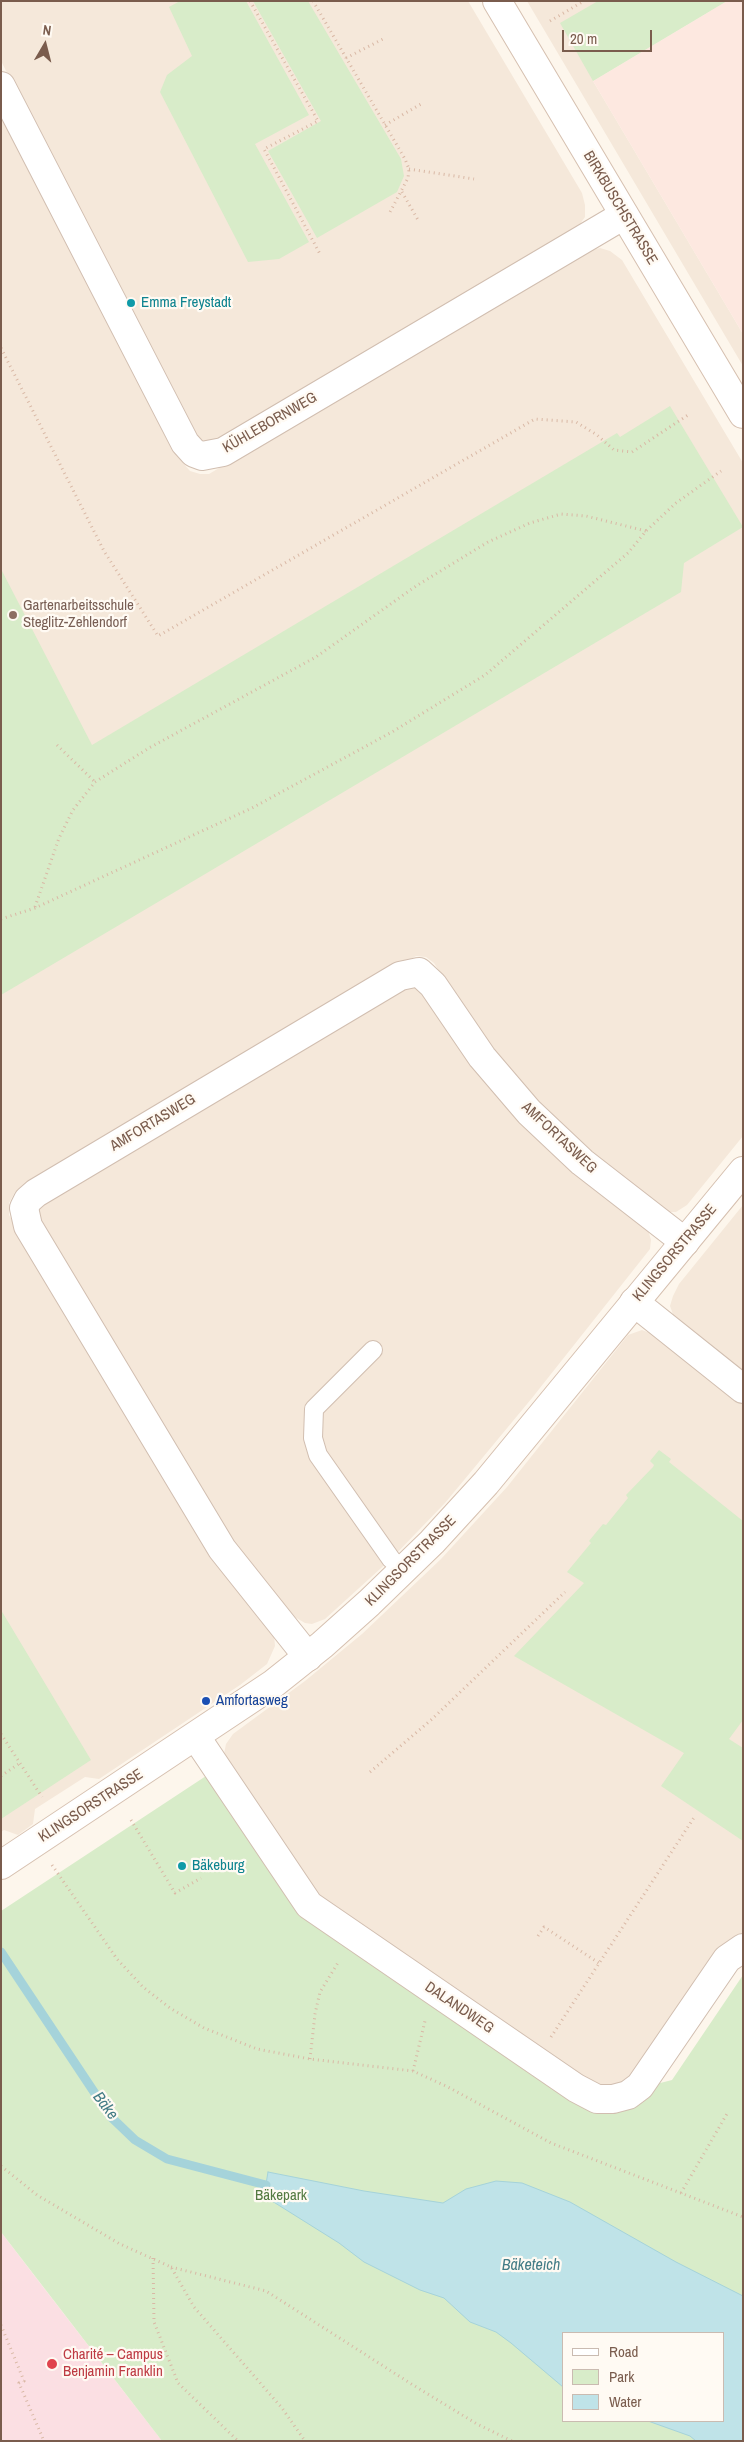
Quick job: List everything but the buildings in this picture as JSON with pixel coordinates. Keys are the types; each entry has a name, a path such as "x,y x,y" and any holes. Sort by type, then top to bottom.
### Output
{"street":[{"name":"BIRKBUSCHSTRASSE","path":"497,1 743,414"},
{"name":"KÜHLEBORNWEG","path":"1,86 185,443 194,453 202,456 223,452 624,215"},
{"name":"AMFORTASWEG","path":"308,1657 222,1549 28,1226 24,1208 28,1200 44,1188 400,976 419,972 433,985 482,1057 529,1112 582,1162 685,1242"},
{"name":"KLINGSORSTRASSE","path":"1,1865 196,1737 308,1657 404,1570 486,1483 743,1170"},
{"path":"634,1302 743,1390"},
{"name":"DALANDWEG","path":"196,1737 309,1905 582,2092 597,2099 613,2100 628,2095 640,2086 727,1959 743,1948"}],"lane":[{"path":"373,1350 314,1409 313,1438 318,1455 391,1559 404,1570"}],"path":[{"path":"250,1 318,121 264,149 320,254"},
{"path":"313,1 385,125 408,169 402,191 389,214"},
{"path":"550,21 584,1"},
{"path":"346,58 383,39"},
{"path":"385,125 421,104"},
{"path":"408,169 474,179"},
{"path":"402,191 418,220"},
{"path":"1,348 104,551 158,636 535,418 576,422 597,435 614,450 632,452 688,414"},
{"path":"1,919 35,908 252,808 409,722 485,675 628,553 646,531 676,502 721,471"},
{"path":"35,908 62,831 73,810 95,782 150,748 316,656 416,586 496,538 530,523 561,514 586,516 646,531"},
{"path":"57,745 95,782"},
{"path":"370,1772 431,1720 565,1592"},
{"path":"1,1734 42,1797"},
{"path":"1,1776 20,1763"},
{"path":"535,2060 695,1816"},
{"path":"131,1820 175,1893 201,1878"},
{"path":"50,1862 117,1959 143,1987 170,2008 204,2028 230,2040 257,2049 310,2059 413,2071 448,2087 551,2143 743,2217"},
{"path":"538,1936 544,1927 599,1963"},
{"path":"310,2059 315,2014 320,1992 327,1976 354,1937"},
{"path":"413,2071 432,1990"},
{"path":"680,2193 728,2112"},
{"path":"1,2166 37,2195 120,2244 171,2267 266,2291 413,2385 477,2424 512,2441"},
{"path":"153,2258 154,2322 178,2383 238,2441"},
{"path":"171,2267 194,2307 282,2408 305,2441"},
{"path":"1,2325 3,2336 24,2381 19,2383 44,2441"}],"shaded area":[{"path":"1,1 468,1 582,193 585,217 575,231 223,440 203,442 191,431 1,61"},
{"path":"527,1 727,1 593,81 743,334 743,366"},
{"path":"727,1 743,1 743,334 593,81"},
{"path":"1,111 183,463 190,471 209,474 584,252 600,248 610,251 622,260 743,463 743,1136 687,1205 676,1212 666,1212 597,1159 527,1095 472,1023 434,963 426,957 416,956 15,1192 9,1203 9,1215 274,1635 275,1646 267,1664 240,1685 99,1779 85,1777 35,1809 33,1824 18,1835 4,1830 1,1832"},
{"path":"410,987 420,989 648,1230 651,1240 650,1249 532,1398 445,1503 391,1559 325,1619 312,1624 305,1623 293,1616 241,1554 41,1227 39,1211 42,1204 400,989"},
{"path":"743,1205 743,1375 674,1317 670,1306 679,1284"},
{"path":"642,1330 660,1337 743,1404 743,1936 635,2074 623,2085 596,2087 325,1905 225,1759 224,1754 226,1744 233,1734 305,1681 362,1634 441,1559 507,1487 628,1335"},
{"name":"Charité – Campus Benjamin Franklin","path":"1,2232 30,2270 162,2441 1,2441"}],"green space":[{"path":"180,1 246,1 309,115 255,144 309,242 279,259 248,262 160,92 167,75 192,56 169,7"},
{"path":"253,1 308,1 401,159 404,176 397,192 317,238 268,151 321,121"},
{"path":"598,1 727,1 593,81 560,23"},
{"path":"670,406 743,527 684,563 681,592 1,995 1,569 92,745 617,433 620,437"},
{"path":"659,1450 671,1459 669,1462 743,1521 743,1720 729,1739 743,1748 743,1841 661,1786 684,1753 514,1656 584,1583 567,1572 591,1543 589,1541 603,1524 606,1525 628,1498 626,1495 653,1467 654,1465 650,1461"},
{"path":"1,1610 91,1760 1,1819"},
{"name":"Bäkepark","path":"206,1776 293,1903 578,2104 672,2080 743,1975 743,2441 162,2441 1,2232 1,1911"}],"water":[{"name":"Bäketeich","path":"268,2172 364,2191 443,2203 466,2189 496,2181 522,2183 570,2202 676,2262 743,2296 743,2441 696,2441 690,2436 651,2422 724,2422 724,2332 562,2332 562,2386 511,2343 496,2332 470,2322 444,2298 420,2290 364,2262 339,2243 264,2196"}],"waterway":[{"name":"Bäke","path":"1,1952 110,2116 135,2140 167,2159 266,2185"}],"place":[{"name":"Emma Freystadt","path":"131,303"},
{"name":"Gartenarbeitsschule Steglitz-Zehlendorf","path":"13,615"},
{"name":"Amfortasweg","path":"206,1701"},
{"name":"Bäkeburg","path":"182,1866"},
{"name":"Charité – Campus Benjamin Franklin","path":"52,2364"}]}
